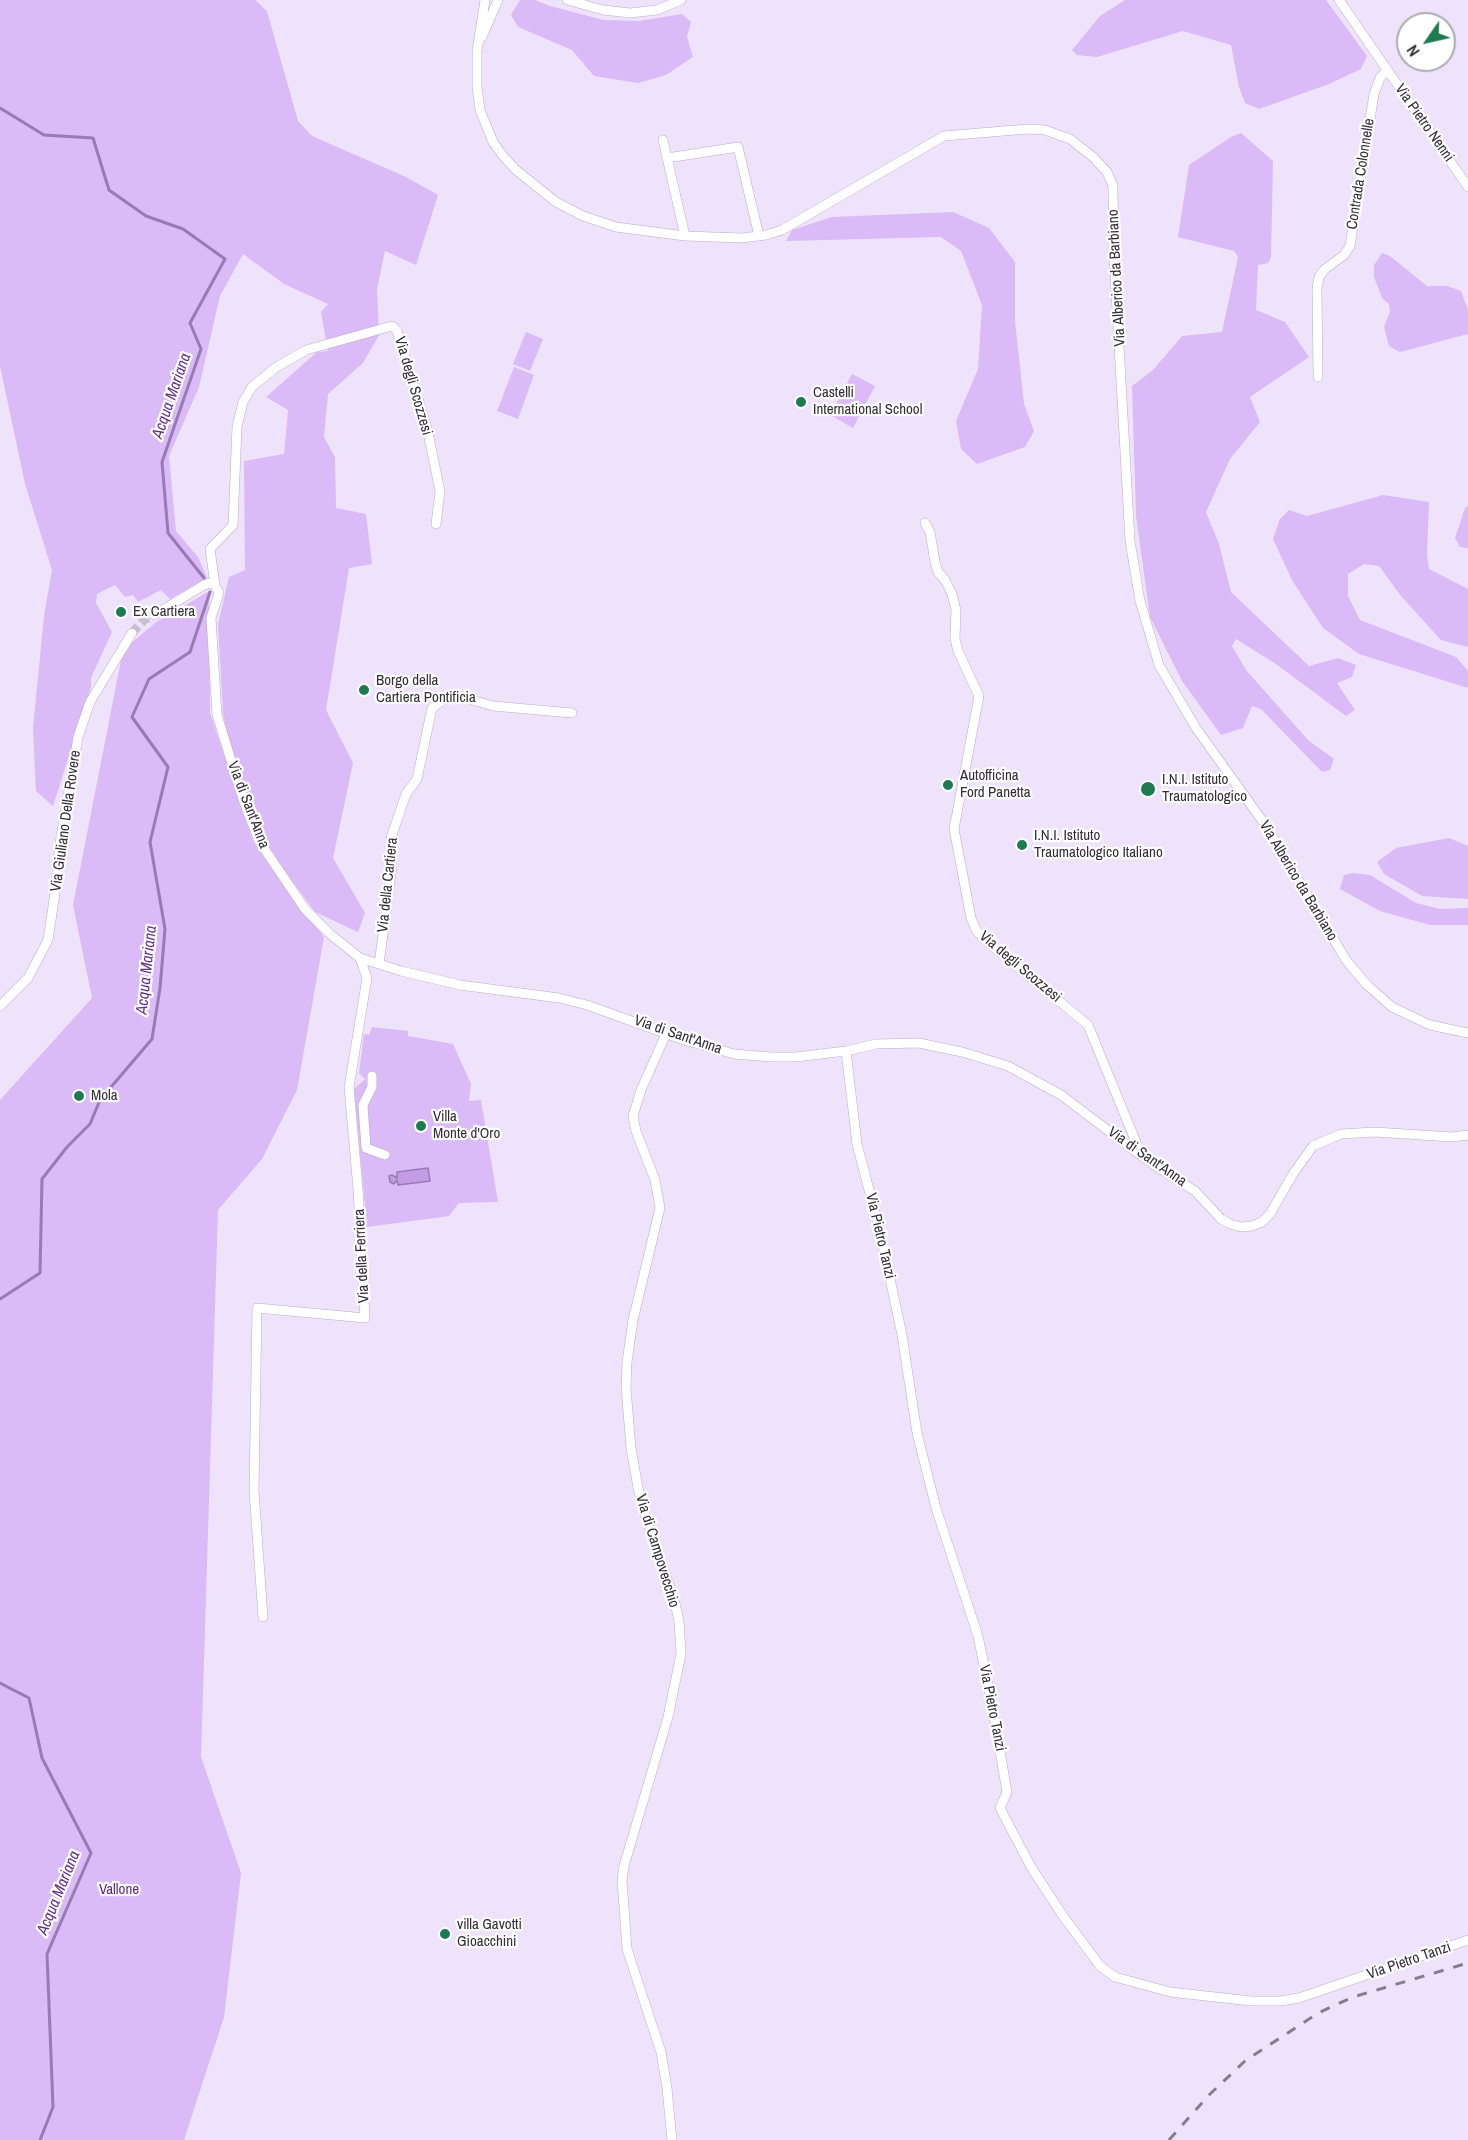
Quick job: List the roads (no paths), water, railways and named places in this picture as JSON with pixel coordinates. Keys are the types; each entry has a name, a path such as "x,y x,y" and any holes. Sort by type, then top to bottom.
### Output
{"street":[{"name":"Via Alberico da Barbiano","path":"485,0 477,51 477,87 484,121 499,152 523,176 556,202 594,220 628,230 685,236 742,238 782,230 944,136 1027,129 1045,130 1061,134 1078,144 1100,164 1107,172 1113,186 1114,256 1130,541 1134,576 1150,640 1159,665 1196,728 1266,826 1346,960 1366,984 1392,1006 1430,1025 1468,1033"},
{"name":"Via Alberico da Barbiano","path":"477,51 498,0"},
{"path":"567,0 603,10 630,13 657,10 681,0"},
{"name":"Via Pietro Nenni","path":"1339,0 1468,187"},
{"name":"Contrada Colonnelle","path":"1318,376 1317,288 1319,277 1325,269 1344,255 1350,246 1374,94 1380,78 1387,70"},
{"path":"663,140 685,236"},
{"path":"667,158 738,147 759,236"},
{"name":"Via degli Scozzesi","path":"215,585 210,549 233,525 237,427 243,402 252,387 275,368 306,350 392,326 397,331 427,428 440,491 436,524"},
{"name":"Via degli Scozzesi","path":"925,523 930,532 934,562 952,594 956,610 955,639 958,651 979,696 954,829 971,918 976,930 985,940 1088,1025 1141,1154"},
{"path":"154,615 204,585 210,583 215,585"},
{"name":"Via di Sant'Anna","path":"215,585 219,593 211,618 217,715 244,802 259,841 305,909 330,934 360,958 460,985 568,1000 613,1013 666,1034 721,1051 756,1056 796,1057 846,1051 876,1044 919,1043 962,1052 1008,1066 1061,1095 1151,1163 1195,1191 1221,1219 1241,1227 1262,1222 1270,1214 1293,1174 1313,1146 1341,1134 1375,1132 1452,1137 1468,1135"},
{"name":"Via Giuliano Della Rovere","path":"0,1006 28,978 48,940 56,892 60,843 78,737 90,702 132,633"},
{"name":"Via della Cartiera","path":"379,964 392,867 391,838 406,794 417,778 432,708 452,694 493,706 572,713"},
{"name":"Via della Ferriera","path":"262,1617 254,1491 257,1308 365,1318 350,1087 367,978 360,958"},
{"name":"Via di Campovecchio","path":"666,1034 641,1090 633,1116 636,1131 656,1183 660,1212 633,1320 626,1383 631,1448 638,1488 674,1599 679,1621 681,1654 668,1717 624,1866 622,1885 627,1949 659,2046 667,2088 672,2140"},
{"name":"Via Pietro Tanzi","path":"846,1051 857,1144 880,1232 902,1335 917,1433 936,1508 978,1636 992,1699 1007,1792 1000,1808 1031,1867 1063,1916 1100,1966 1115,1977 1170,1992 1251,2001 1281,2001 1299,1998 1468,1940"},
{"path":"372,1076 372,1087 363,1105 366,1148 385,1155"}],"waterway":[{"name":"Acqua Mariana","path":"0,108 44,135 93,138 109,190 146,216 183,229 225,259 190,323 201,349 162,462 168,533 204,578"},
{"name":"Acqua Mariana","path":"0,1299 40,1273 42,1179 67,1147 90,1124 100,1100 152,1039 160,988 165,929 150,842 168,767 132,717 149,679 190,652 210,592"},
{"name":"Acqua Mariana","path":"0,1683 29,1698 42,1758 91,1853 47,1954 53,2107 40,2140"}],"tunnel":[{"path":"132,633 144,620 154,615"}],"railway":[{"path":"1169,2140 1209,2095 1245,2061 1318,2013 1353,1997 1468,1963"}],"place":[{"name":"Castelli International School","path":"801,402"},
{"name":"Ex Cartiera","path":"121,612"},
{"name":"Borgo della Cartiera Pontificia","path":"364,690"},
{"name":"Autofficina Ford Panetta","path":"948,785"},
{"name":"I.N.I. Istituto Traumatologico","path":"1148,789"},
{"name":"I.N.I. Istituto Traumatologico Italiano","path":"1022,845"},
{"name":"Mola","path":"79,1096"},
{"name":"Villa Monte d'Oro","path":"421,1126"},
{"name":"villa Gavotti Gioacchini","path":"445,1934"}],"park label":[{"name":"Vallone","path":"119,1890"}]}
